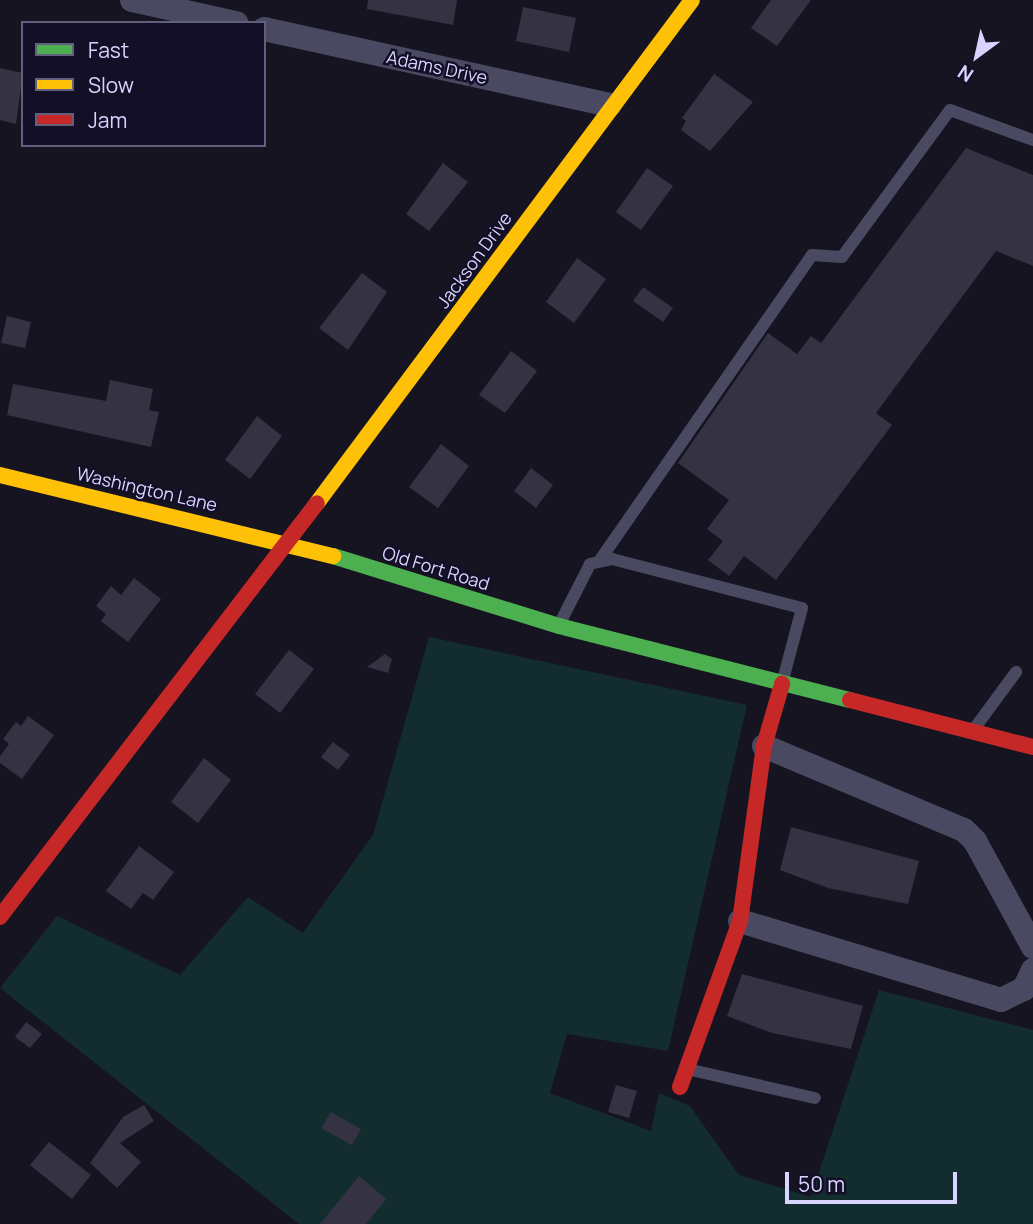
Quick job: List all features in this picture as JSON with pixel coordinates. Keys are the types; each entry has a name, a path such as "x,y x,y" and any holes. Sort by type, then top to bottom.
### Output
{"main road":[{"name":"Jackson Drive","path":"285,541 396,400 610,105 692,0"},
{"name":"Washington Lane","path":"0,475 285,541"},
{"name":"Old Fort Road","path":"285,541 559,626 1033,747"},
{"path":"0,917 285,541"},
{"path":"680,1087 740,921 764,746 782,684"}],"street":[{"path":"132,0 227,21"},
{"name":"Adams Drive","path":"266,29 610,105"},
{"path":"764,746 964,830 975,841 1033,947"},
{"path":"740,921 1000,1000 1024,989 1033,970"}],"lane":[{"path":"600,560 812,256 842,257 950,110 1033,140"},
{"path":"559,626 590,564 612,559 802,608 782,684"},
{"path":"971,733 1016,672"},
{"path":"687,1069 815,1098"}],"green space":[{"path":"429,637 747,705 668,1051 567,1034 550,1093 651,1131 659,1093 690,1106 739,1175 811,1197 879,990 1033,1030 1033,1224 299,1224 0,988 57,916 180,975 248,897 303,933 373,835"}],"building":[{"path":"368,0 457,0 453,25 367,9"},
{"path":"771,0 811,0 777,46 751,28"},
{"path":"523,7 576,18 569,52 516,41"},
{"path":"0,68 21,73 21,88 16,124 0,120"},
{"path":"714,74 753,102 710,151 681,130 686,121 682,118"},
{"path":"966,148 1033,175 1033,266 996,251 876,413 892,425 776,580 744,556 729,576 708,560 723,541 707,529 729,500 678,463 768,333 797,354 811,336 821,343"},
{"path":"443,163 468,182 429,231 406,214"},
{"path":"647,168 673,186 641,230 616,212"},
{"path":"577,258 606,279 574,323 546,302"},
{"path":"362,273 387,292 348,350 319,328"},
{"path":"643,287 673,308 663,322 633,301"},
{"path":"7,316 31,322 25,348 1,343"},
{"path":"511,351 537,371 505,413 479,395"},
{"path":"110,380 153,389 149,410 159,412 151,447 7,415 13,384 106,401"},
{"path":"257,416 282,436 250,479 225,460"},
{"path":"441,444 469,466 438,508 409,487"},
{"path":"531,468 553,485 536,508 514,491"},
{"path":"134,578 161,599 128,642 101,621 106,614 96,606 111,586 121,595"},
{"path":"289,650 314,669 280,713 255,694"},
{"path":"385,654 392,659 388,673 367,667"},
{"path":"28,716 54,735 22,779 0,763 0,756 9,744 3,739 16,722 21,726"},
{"path":"333,742 350,755 338,770 321,757"},
{"path":"204,758 231,780 198,823 171,802"},
{"path":"791,827 919,861 908,904 828,888 780,870"},
{"path":"139,846 174,872 153,900 143,893 131,909 106,891"},
{"path":"742,974 863,1006 851,1049 772,1033 727,1016"},
{"path":"26,1022 42,1034 30,1048 15,1037"},
{"path":"616,1085 637,1091 629,1118 608,1112"},
{"path":"144,1105 154,1121 120,1143 141,1162 117,1188 90,1163 123,1117"},
{"path":"331,1112 361,1129 352,1145 321,1128"},
{"path":"49,1142 91,1175 72,1199 30,1165"},
{"path":"359,1176 386,1199 366,1224 320,1224"}],"traffic: fast":[{"path":"333,556 559,626 850,700"}],"traffic: slow":[{"path":"317,503 692,0"},
{"path":"0,475 333,556"}],"traffic: jam":[{"path":"0,917 317,503"},
{"path":"680,1087 740,921 764,746 782,684"},
{"path":"850,700 1033,747"}]}
